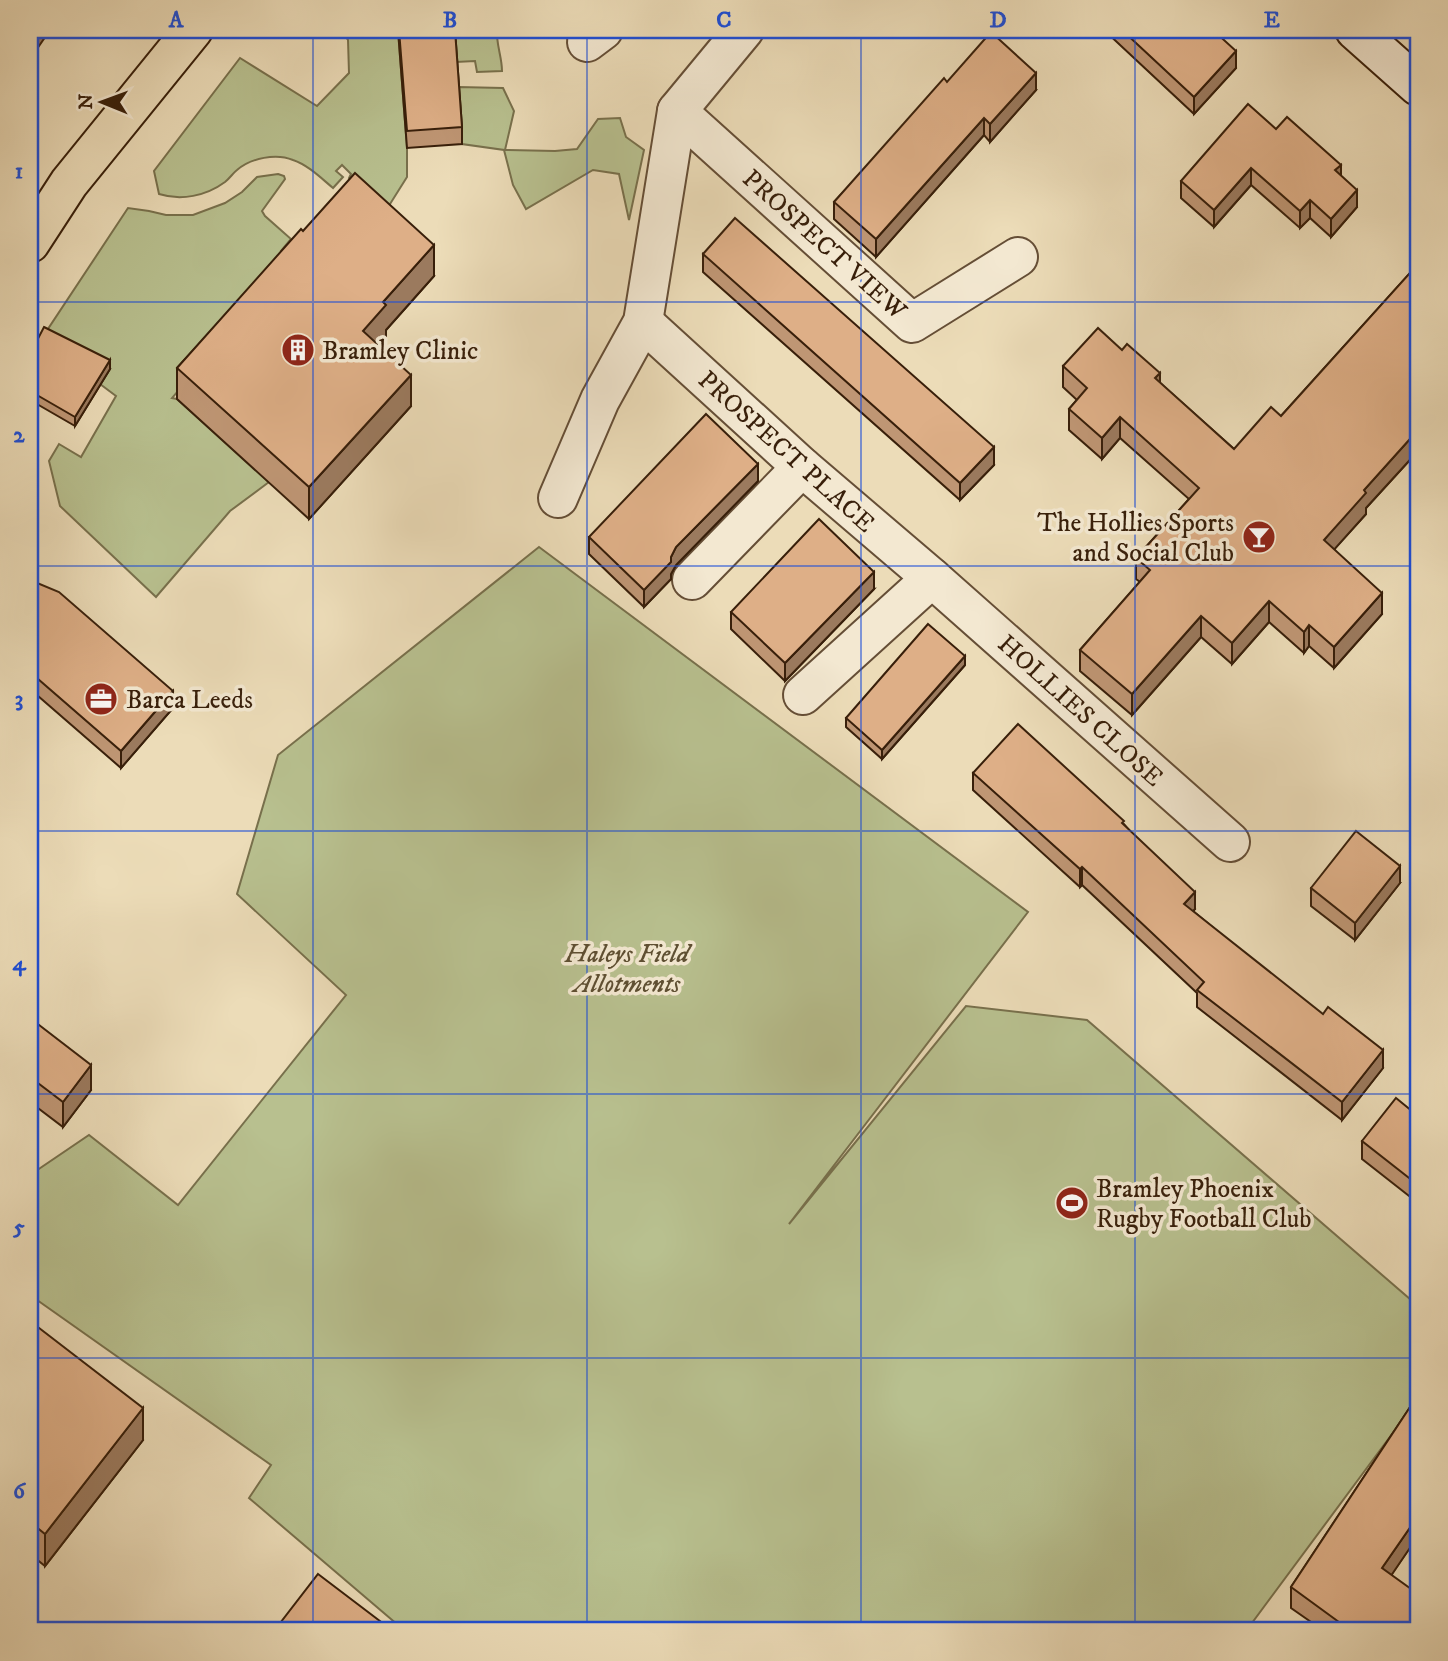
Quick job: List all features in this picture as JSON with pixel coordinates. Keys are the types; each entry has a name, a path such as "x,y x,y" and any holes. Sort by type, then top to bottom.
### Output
{"main road":[{"path":"30,243 69,183 193,30"}],"street":[{"path":"558,498 600,400 643,322 677,111 744,30"},
{"path":"1355,30 1418,86"},
{"name":"PROSPECT VIEW","path":"677,111 912,323 1018,257"},
{"name":"PROSPECT PLACE","path":"643,322 802,467 932,578"},
{"path":"692,580 802,467"},
{"path":"803,695 932,578"},
{"name":"HOLLIES CLOSE","path":"932,578 1230,842"}],"green space":[{"path":"341,30 398,30 407,177 385,212 349,178 351,174 342,165 336,171 343,177 333,188 304,165 279,157 249,162 218,187 202,194 176,197 159,194 154,171 240,58 317,106 349,73 348,40"},
{"path":"454,30 497,30 502,71 477,72 475,61 456,62"},
{"path":"458,87 503,88 514,111 505,150 577,149 598,119 620,118 626,137 644,150 629,220 619,174 593,170 526,209 513,185 504,150 462,144"},
{"path":"278,174 285,179 262,211 291,239 281,251 290,260 172,398 177,399 269,482 230,511 156,597 60,506 49,461 59,444 81,457 116,396 100,384 109,369 44,335 128,208 166,215 193,215 225,203 242,192 257,177"},
{"name":"Haleys Field Allotments","path":"539,547 1028,912 789,1224 966,1006 1087,1020 1418,1306 1418,1399 1246,1631 405,1631 249,1498 271,1465 30,1295 30,1175 89,1135 178,1205 346,995 237,894 278,755"}],"building":[{"path":"399,30 455,30 462,127 407,131"},
{"path":"1122,30 1213,30 1236,51 1194,97"},
{"path":"991,32 1036,73 990,124 984,118 876,239 834,202 944,78 947,82"},
{"path":"1248,104 1276,129 1287,117 1341,165 1335,170 1357,190 1331,219 1310,200 1300,211 1251,168 1214,210 1181,181"},
{"name":"Bramley Clinic","path":"355,173 434,245 383,302 386,305 363,331 411,375 309,487 177,368 301,229 303,231"},
{"path":"735,218 994,447 960,483 703,254"},
{"path":"1418,264 1418,430 1324,540 1382,593 1334,647 1309,625 1304,632 1269,601 1232,643 1201,616 1132,694 1080,650 1150,570 1136,558 1199,488 1120,417 1102,438 1069,409 1087,388 1063,366 1098,328 1122,350 1127,344 1160,373 1155,378 1234,449 1271,407 1281,416"},
{"path":"44,327 110,360 75,417 30,391 30,354"},
{"path":"706,414 758,464 676,547 671,562 644,590 589,537"},
{"path":"819,519 874,572 785,663 731,612"},
{"name":"Barca Leeds","path":"30,580 59,592 173,691 121,751 30,672"},
{"path":"928,624 965,656 882,750 846,718"},
{"path":"1018,724 1124,821 1122,823 1195,892 1184,904 1323,1014 1328,1007 1383,1050 1342,1102 1197,990 1204,982 1082,867 1080,869 973,773"},
{"path":"1356,831 1400,866 1355,923 1311,888"},
{"path":"30,1018 91,1065 63,1102 30,1077"},
{"path":"1396,1098 1418,1116 1418,1185 1362,1141"},
{"path":"30,1321 143,1408 45,1534 30,1522"},
{"path":"1418,1395 1418,1516 1382,1568 1418,1594 1418,1631 1357,1631 1345,1623 1343,1625 1291,1587"},
{"path":"318,1574 393,1631 274,1631"}],"place":[{"name":"Bramley Clinic","path":"298,350"},
{"name":"The Hollies Sports and Social Club","path":"1259,537"},
{"name":"Barca Leeds","path":"101,699"},
{"name":"Bramley Phoenix Rugby Football Club","path":"1072,1203"}]}
